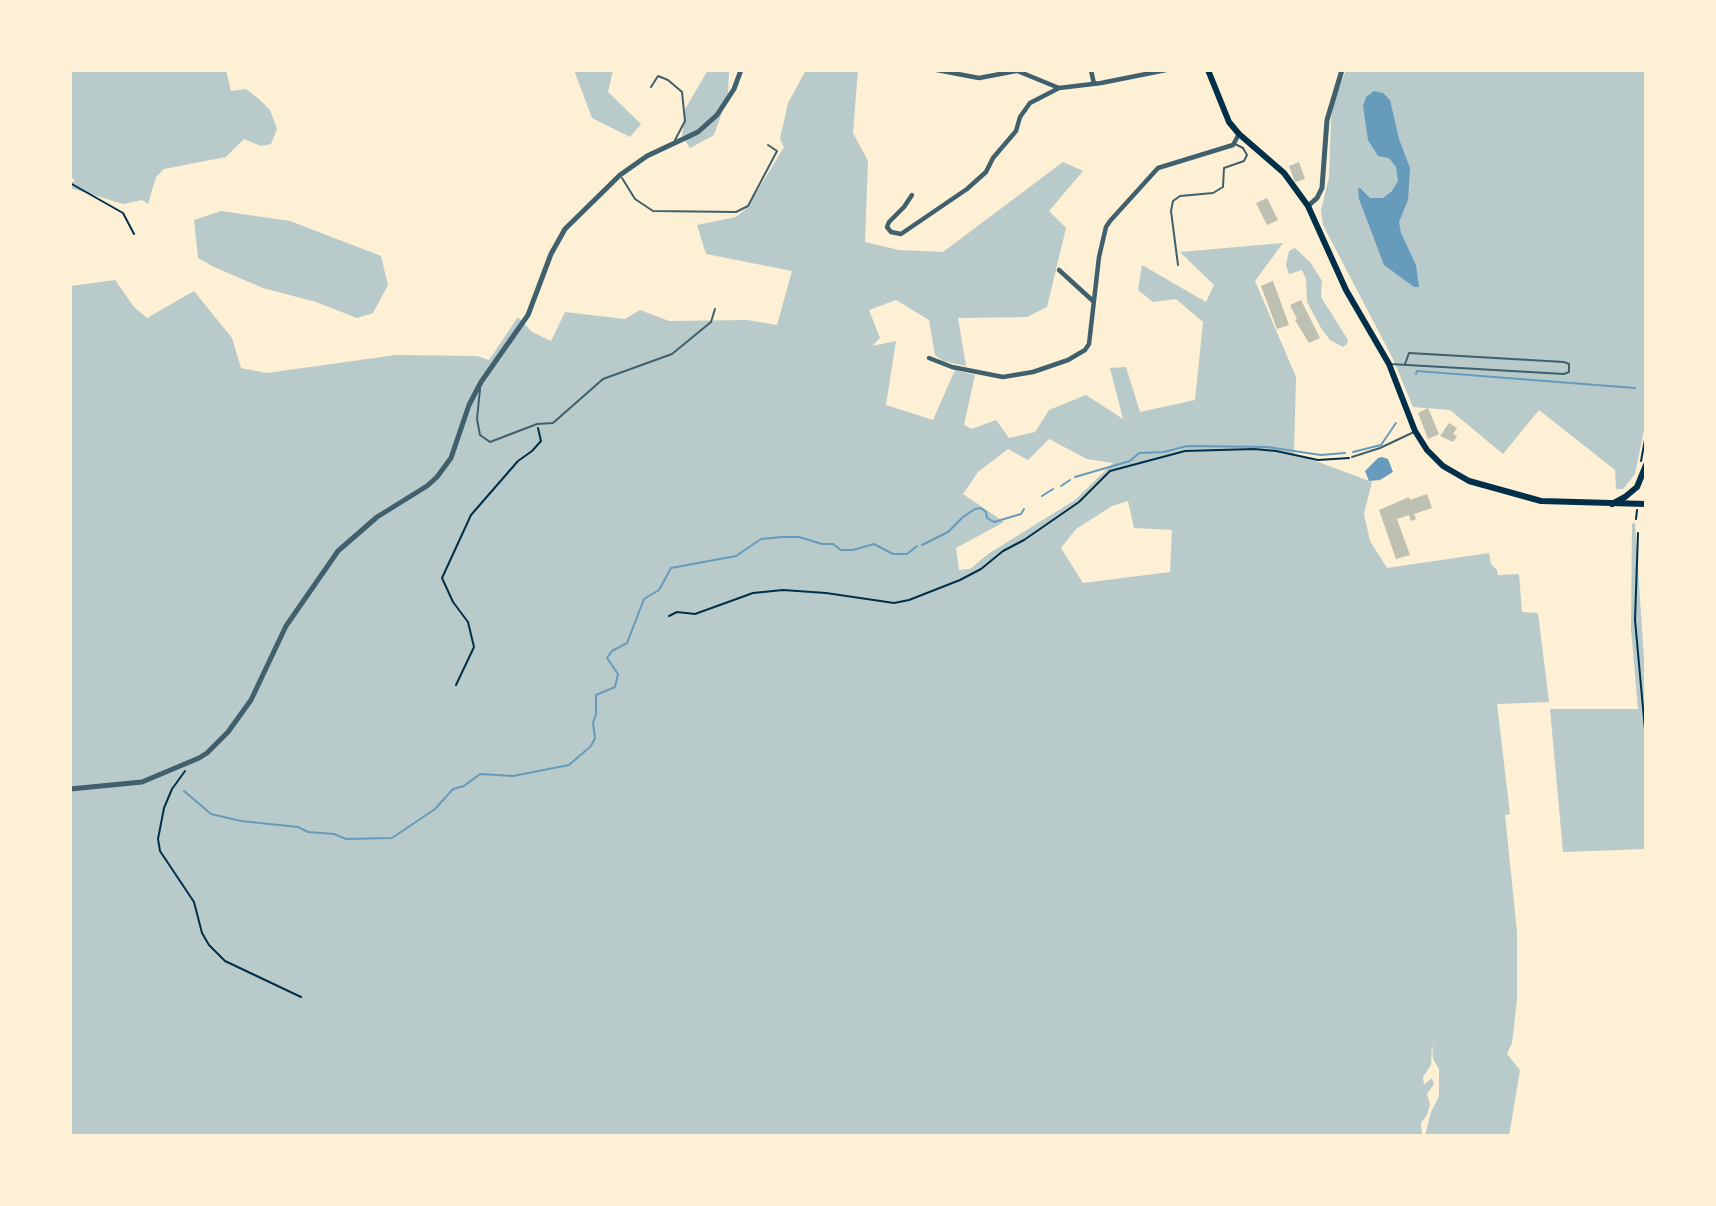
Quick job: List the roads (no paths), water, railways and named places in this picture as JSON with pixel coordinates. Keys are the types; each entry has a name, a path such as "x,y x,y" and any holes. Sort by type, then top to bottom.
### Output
{"main road":[{"path":"1208,70 1225,114 1239,134 1275,163 1308,206 1346,290 1389,364 1415,431 1427,450 1443,466 1469,481 1541,501 1646,504"},
{"path":"1612,504 1625,498 1637,487 1644,463"}],"street":[{"path":"70,789 142,782 207,753 228,732 251,700 286,626 338,551 377,517 427,486 451,458 469,405 481,382 528,315 551,254 565,229 620,175 647,156 698,132 717,115 734,89 741,70"},
{"path":"937,70 979,78 1015,71 1059,88"},
{"path":"1091,70 1094,83"},
{"path":"912,194 889,222 887,227 891,232 901,234 967,189 986,172 993,158 1016,131 1020,117 1030,103 1059,88 1166,70"},
{"path":"1308,206 1317,198 1322,188 1325,135 1332,99 1342,70"},
{"path":"929,358 952,367 1003,377 1023,375 1078,355 1088,344 1097,268 1106,227 1158,168 1233,145 1239,134"},
{"path":"1059,270 1094,301"}],"lane":[{"path":"651,86 658,76 668,80 682,92 685,121 674,144"},
{"path":"1178,265 1171,211 1173,201 1180,196 1207,194 1223,187 1224,168 1244,161 1247,155 1243,148 1234,143"},
{"path":"620,175 635,199 653,211 736,212 748,206 777,151 768,145"},
{"path":"481,382 477,419 480,435 490,442 537,424 553,423 603,379 672,354 711,322 715,309"},
{"path":"1389,364 1564,374 1569,372 1569,364 1564,362 1409,353 1405,364"},
{"path":"1352,457 1380,448 1415,431"}],"water":[{"path":"1374,91 1383,93 1390,100 1399,139 1410,168 1408,200 1399,222 1401,233 1416,265 1419,287 1414,287 1384,265 1359,199 1360,188 1370,198 1383,198 1392,191 1398,181 1396,167 1389,158 1378,156 1368,140 1363,106 1366,97"},
{"path":"1382,457 1388,459 1393,472 1380,480 1369,481 1365,471"}],"waterway":[{"path":"1416,374 1417,371 1635,388"},
{"path":"1353,452 1381,445 1396,423"},
{"path":"1075,477 1130,461 1139,453 1164,452 1187,446 1267,447 1321,455 1345,453"},
{"path":"1061,486 1070,480"},
{"path":"1042,496 1053,489"},
{"path":"922,545 948,532 975,509 981,508 986,512 987,518 994,522 1021,514 1024,509"},
{"path":"184,791 211,814 241,821 298,827 308,832 334,834 346,839 392,838 435,809 453,789 464,786 480,774 513,776 569,765 591,746 595,738 593,723 596,695 615,687 618,674 607,658 612,651 627,643 644,599 659,590 671,568 736,556 761,539 782,537 799,537 822,544 833,544 841,550 853,550 874,544 893,554 907,554 917,546"}]}
